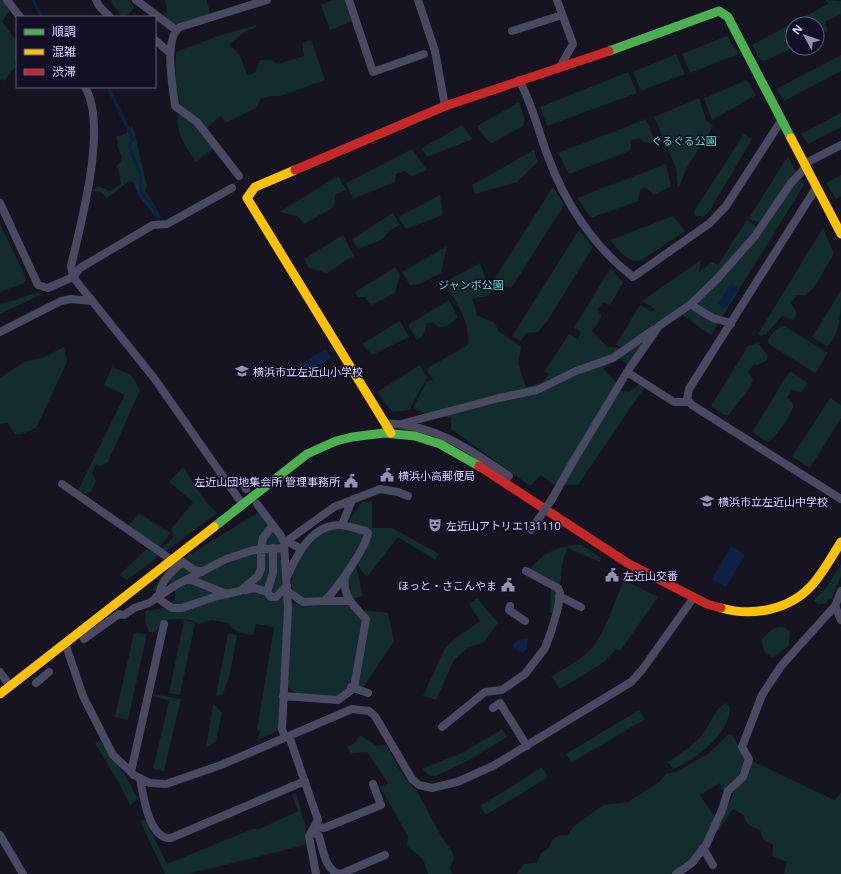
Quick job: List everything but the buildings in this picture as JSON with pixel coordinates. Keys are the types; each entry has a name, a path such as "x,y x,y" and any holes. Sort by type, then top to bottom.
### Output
{"street":[{"path":"7,0 19,16"},
{"path":"96,0 99,6 109,16"},
{"path":"136,0 176,30"},
{"path":"239,176 197,122 175,106 170,53 173,35 180,27 268,0"},
{"path":"349,0 373,72 424,54"},
{"path":"418,0 435,51 445,106"},
{"path":"557,0 572,44 560,67"},
{"path":"391,433 253,211 247,198 255,187 445,106 719,11 728,17 841,234"},
{"path":"512,31 562,15"},
{"path":"156,41 170,53"},
{"path":"519,80 548,157 572,210 600,247 633,278 693,236 716,217 726,206 781,121"},
{"path":"85,88 92,111 95,133 86,202 71,266 72,277 154,378 243,505"},
{"path":"401,424 499,398 537,390 576,371 613,358 691,304 718,278 755,236 805,166 841,145"},
{"path":"0,203 38,285 48,288 72,277 80,268 153,226 167,224 232,188"},
{"path":"689,402 687,399 689,389 816,188"},
{"path":"0,332 61,301 71,299 92,301"},
{"path":"691,304 698,311 704,311 715,319 724,319 731,324"},
{"path":"531,530 552,499 627,372 659,326"},
{"path":"627,372 674,402 689,402 841,500"},
{"path":"385,423 401,424 430,430 454,440 509,476"},
{"path":"0,694 65,643 173,564 243,505 303,458 317,449 338,440 358,434 391,433 423,438 442,445 466,458 629,564 694,597 721,609 734,612 746,613 774,609 789,603 812,585 841,542"},
{"path":"62,484 166,556 173,564"},
{"path":"84,639 119,614 124,615 134,608 149,603 189,578 226,559 260,549 273,548 285,544 334,507 380,489 398,492 408,496"},
{"path":"342,525 352,500"},
{"path":"257,504 285,544 288,608 282,729 287,736 305,781 318,820 309,836 316,874"},
{"path":"311,524 318,533"},
{"path":"240,591 258,576 261,569 260,549 263,538 273,525"},
{"path":"276,596 287,585 301,549 318,533 332,526 342,525 366,531 368,533 366,542 331,595 324,601"},
{"path":"285,544 301,549"},
{"path":"267,592 273,572 273,548"},
{"path":"173,564 183,562 189,567 202,572"},
{"path":"158,596 173,564"},
{"path":"442,727 486,692 502,690 525,674 545,648 556,620 559,596 558,588 526,572"},
{"path":"283,696 338,700 352,687 366,619 349,600 344,591 345,575"},
{"path":"189,578 227,594"},
{"path":"287,585 303,602"},
{"path":"158,596 172,608 182,608 227,594 255,588 267,592 271,597 276,596 286,604 288,608"},
{"path":"676,874 692,863 704,848 722,810 728,791 743,777 749,759 742,746 762,695 781,666 835,606 841,591"},
{"path":"559,596 582,607"},
{"path":"65,643 83,696 113,754 131,772 150,783 166,784 221,765 352,709 369,711 375,716 412,779 419,785 432,788 457,782 493,766 631,682 642,670 694,597"},
{"path":"288,608 303,602 349,600"},
{"path":"510,606 509,610 525,621"},
{"path":"835,606 841,620"},
{"path":"131,772 164,624"},
{"path":"536,659 550,648"},
{"path":"0,672 10,686"},
{"path":"36,683 49,672"},
{"path":"352,687 368,693"},
{"path":"338,700 344,712"},
{"path":"493,708 500,703 527,746"},
{"path":"140,778 145,806 158,834 165,838 171,838 305,781"},
{"path":"313,828 324,828 380,805 373,784"},
{"path":"313,828 319,836 330,868 335,873 341,874 385,855"},
{"path":"0,835 23,874"},
{"path":"704,848 713,865"}],"green space":[{"path":"0,0 2,0 10,11 2,21 16,41 16,59 14,62 16,66 4,81 2,79 0,80"},
{"path":"110,0 130,0 134,8 126,16 120,16"},
{"path":"165,0 207,0 210,14 174,27 160,16 167,12"},
{"path":"333,0 347,0 353,21 330,30 321,5"},
{"path":"826,0 841,1 841,14 825,22 825,16 806,16 828,4"},
{"path":"825,22 828,31 825,32"},
{"path":"256,25 256,27 245,32 229,44 240,56 247,75 255,73 260,60 271,60 278,64 304,56 302,43 311,40 325,80 281,96 271,96 261,99 256,108 225,123 221,116 207,128 181,108 176,83 176,52 216,37"},
{"path":"785,27 785,52 764,61 759,59 752,45"},
{"path":"727,36 739,54 690,73 682,54"},
{"path":"676,54 685,74 641,91 633,72"},
{"path":"841,55 841,71 784,101 776,89"},
{"path":"628,72 637,93 547,126 540,107"},
{"path":"747,80 756,95 712,120 704,98"},
{"name":"ぐるぐる公園","path":"699,98 706,120 713,126 687,167 678,189 676,168 654,117"},
{"path":"519,102 525,120 523,126 492,143 486,139 477,126"},
{"path":"179,111 196,124 215,147 196,162 184,144 179,132"},
{"path":"841,113 841,127 808,144 801,134"},
{"path":"646,119 655,142 646,143 639,138 632,140 630,151 569,174 558,153"},
{"path":"462,125 473,139 427,157 422,148"},
{"path":"133,127 147,186 145,191 156,207 161,219 156,218 140,198 135,183 129,181 107,198 101,192 92,191 98,186 110,191 121,184 119,172 116,166 120,163 122,158 117,145 118,142 116,137 127,133 127,129"},
{"path":"744,134 752,139 710,210 703,217 695,216 694,211"},
{"path":"412,149 427,170 412,176 404,171 396,174 395,182 353,199 346,183"},
{"path":"534,150 538,162 517,182 475,194 472,185"},
{"path":"788,156 795,171 761,225 749,218"},
{"path":"666,164 671,186 654,195 645,187 640,190 638,201 591,218 577,198"},
{"name":"ジャンボ公園","path":"798,174 804,185 711,335 678,312 661,322 628,364 618,357 603,369 616,382 621,391 630,392 639,384 644,388 578,485 554,485 541,475 530,486 451,429 451,418 425,414 413,408 427,381 433,380 426,369 468,345 465,320 445,282 480,263 491,295 472,299 477,314 476,315 495,323 498,331 521,346 518,364 526,387 543,382 549,374 544,372 569,334 578,339 581,332 574,328 611,267 623,283 610,305 603,302 597,310 602,316 592,331 607,347 622,348 616,344 640,305 652,312 655,309 642,301 701,260 699,272 712,262 718,265 747,220 757,227 722,269 718,278"},
{"path":"841,175 841,196 836,199 826,183"},
{"path":"338,176 346,190 335,195 334,207 304,224 297,216 279,212"},
{"path":"553,187 564,205 512,287 491,284"},
{"path":"440,195 443,215 406,229 398,217"},
{"path":"393,213 400,225 390,230 383,239 359,249 352,239"},
{"path":"673,216 685,231 642,260 637,261 628,258 620,252 610,240"},
{"path":"0,224 26,280 24,283 0,292"},
{"path":"823,228 834,254 814,287 806,295 797,295 791,303 797,313 793,320 782,316 766,334 761,336 758,334"},
{"path":"579,230 593,247 548,320 538,332 526,333 521,341 512,336"},
{"path":"343,235 354,256 327,273 309,268 304,259"},
{"path":"447,246 441,273 417,285 410,285 402,272"},
{"path":"395,267 400,275 395,293 371,305 365,297 358,297 355,292"},
{"path":"841,291 838,329 832,341 827,346 812,337"},
{"path":"37,293 44,293 0,314 0,304"},
{"path":"449,300 458,318 447,326 439,327 433,322 427,323 423,336 417,340 408,325"},
{"path":"400,321 409,337 372,355 362,344"},
{"path":"784,326 828,353 815,373 769,344 768,340 776,329"},
{"path":"758,343 768,356 766,361 757,365 754,364 748,372 753,379 750,387 729,415 725,415 711,406 748,346"},
{"path":"64,347 67,362 36,428 22,434 15,434 8,423 0,424 0,378 24,362 42,358"},
{"path":"420,365 427,378 409,410 392,412 377,392"},
{"path":"112,367 131,375 140,390 108,462 101,466 96,465 92,473 96,481 91,492 86,494 78,490 125,395 104,385"},
{"path":"790,371 808,383 801,392 792,390 787,397 793,404 790,415 775,436 767,441 752,432"},
{"path":"830,398 841,405 841,418 810,468 792,457"},
{"path":"183,467 206,502 217,513 127,580 119,575 147,549 156,553 173,538 172,528 193,502 169,482"},
{"path":"372,501 372,528 392,528 439,554 435,560 398,537 367,577 358,566 355,552 337,582 328,593 320,598 311,600 297,596 292,586 293,573 298,558 308,544 321,534 336,529 352,532 349,521 362,502"},
{"path":"259,512 279,541 285,601 303,606 349,604 363,619 365,610 388,613 394,641 364,686 351,686 338,698 296,694 288,687 289,677 281,677 278,731 257,740 260,731 257,730 274,627 256,624 253,635 242,633 233,629 228,623 211,620 198,624 186,619 177,619 164,621 155,632 149,632 145,621 146,611 161,609 175,600 175,589 168,583 155,591 153,590 160,577 179,561"},
{"path":"139,513 170,533 159,548 128,526"},
{"path":"581,545 601,558 600,562 568,548 563,563 554,615 550,612 551,587 529,570 540,559 558,548"},
{"path":"355,562 363,596 350,600 345,585"},
{"path":"841,564 841,576 831,600 828,599 826,604 818,604 814,600 826,588"},
{"path":"624,580 658,597 620,651 616,649 604,662 560,689 551,676 578,660 592,648 602,633"},
{"path":"477,598 498,623 484,642 467,648 454,660 436,700 423,696 445,648 480,621 469,604"},
{"path":"184,620 195,623 180,695 169,693"},
{"path":"778,627 785,627 790,632 789,645 774,657 768,655 764,651 762,639 771,630"},
{"path":"134,633 147,634 128,720 115,717"},
{"path":"228,633 237,635 229,678 222,695 216,696"},
{"path":"153,694 181,699 164,771 153,769 169,701 153,696"},
{"path":"213,703 222,713 216,741 206,748"},
{"path":"726,703 729,705 729,715 719,735 701,752 682,765 673,769 668,762 698,739 705,731 718,709"},
{"path":"639,710 645,719 571,763 566,754"},
{"path":"502,729 507,737 471,759 436,776 430,776 422,769 464,752"},
{"path":"729,734 733,736 746,759 741,775 726,787 724,793 720,783 700,795 716,819 699,851 680,868 670,874 517,874 524,864 537,863 541,853 549,848 552,840 559,835 568,835 573,827 603,805 628,802 659,782 666,774 676,772 708,754"},
{"path":"360,735 377,746 386,745 404,777 417,791 441,836 453,853 454,859 450,867 452,874 428,874 423,859 407,846 408,836 380,787 388,783 367,752 351,753 347,747 354,743"},
{"path":"100,741 125,775 138,799 130,805 118,781 95,743"},
{"path":"752,761 834,800 841,793 841,874 784,874 787,862 772,856 773,845 763,839 760,830 751,826 745,821 744,815 733,809 719,830 716,830 733,794"},
{"path":"542,767 548,777 486,815 480,806"},
{"path":"296,793 306,827 305,845 188,874 165,874 140,821 145,819 167,864 255,828 257,830 298,811 292,795"}],"water":[{"path":"731,283 738,288 725,308 718,304"},
{"path":"326,349 331,358 299,378 293,369"},
{"path":"731,546 745,555 726,587 712,579"},
{"path":"528,639 527,649 522,653 513,647 513,644 518,640"}],"waterway":[{"path":"33,0 41,16"},
{"path":"108,88 133,139 129,146 140,175 141,192 154,208 158,218"}],"traffic: fast":[{"path":"609,51 719,11 728,17 791,138"},
{"path":"214,527 307,454 336,441 352,437 384,433 415,436 440,444 479,466"}],"traffic: slow":[{"path":"791,138 841,234"},
{"path":"295,170 255,187 247,198 391,433"},
{"path":"0,694 214,527"},
{"path":"721,608 745,612 758,611 782,606 793,600 803,594 812,585 824,570 841,542"}],"traffic: jam":[{"path":"295,170 445,106 609,51"},
{"path":"479,466 629,564 707,604 721,608"}],"place":[{"name":"横浜市立左近山小学校","path":"242,371"},
{"name":"横浜小高郵便局","path":"387,475"},
{"name":"左近山団地集会所 管理事務所","path":"351,481"},
{"name":"横浜市立左近山中学校","path":"707,501"},
{"name":"左近山アトリエ131110","path":"435,525"},
{"name":"左近山交番","path":"612,575"},
{"name":"ほっと・さこんやま","path":"508,585"}]}
